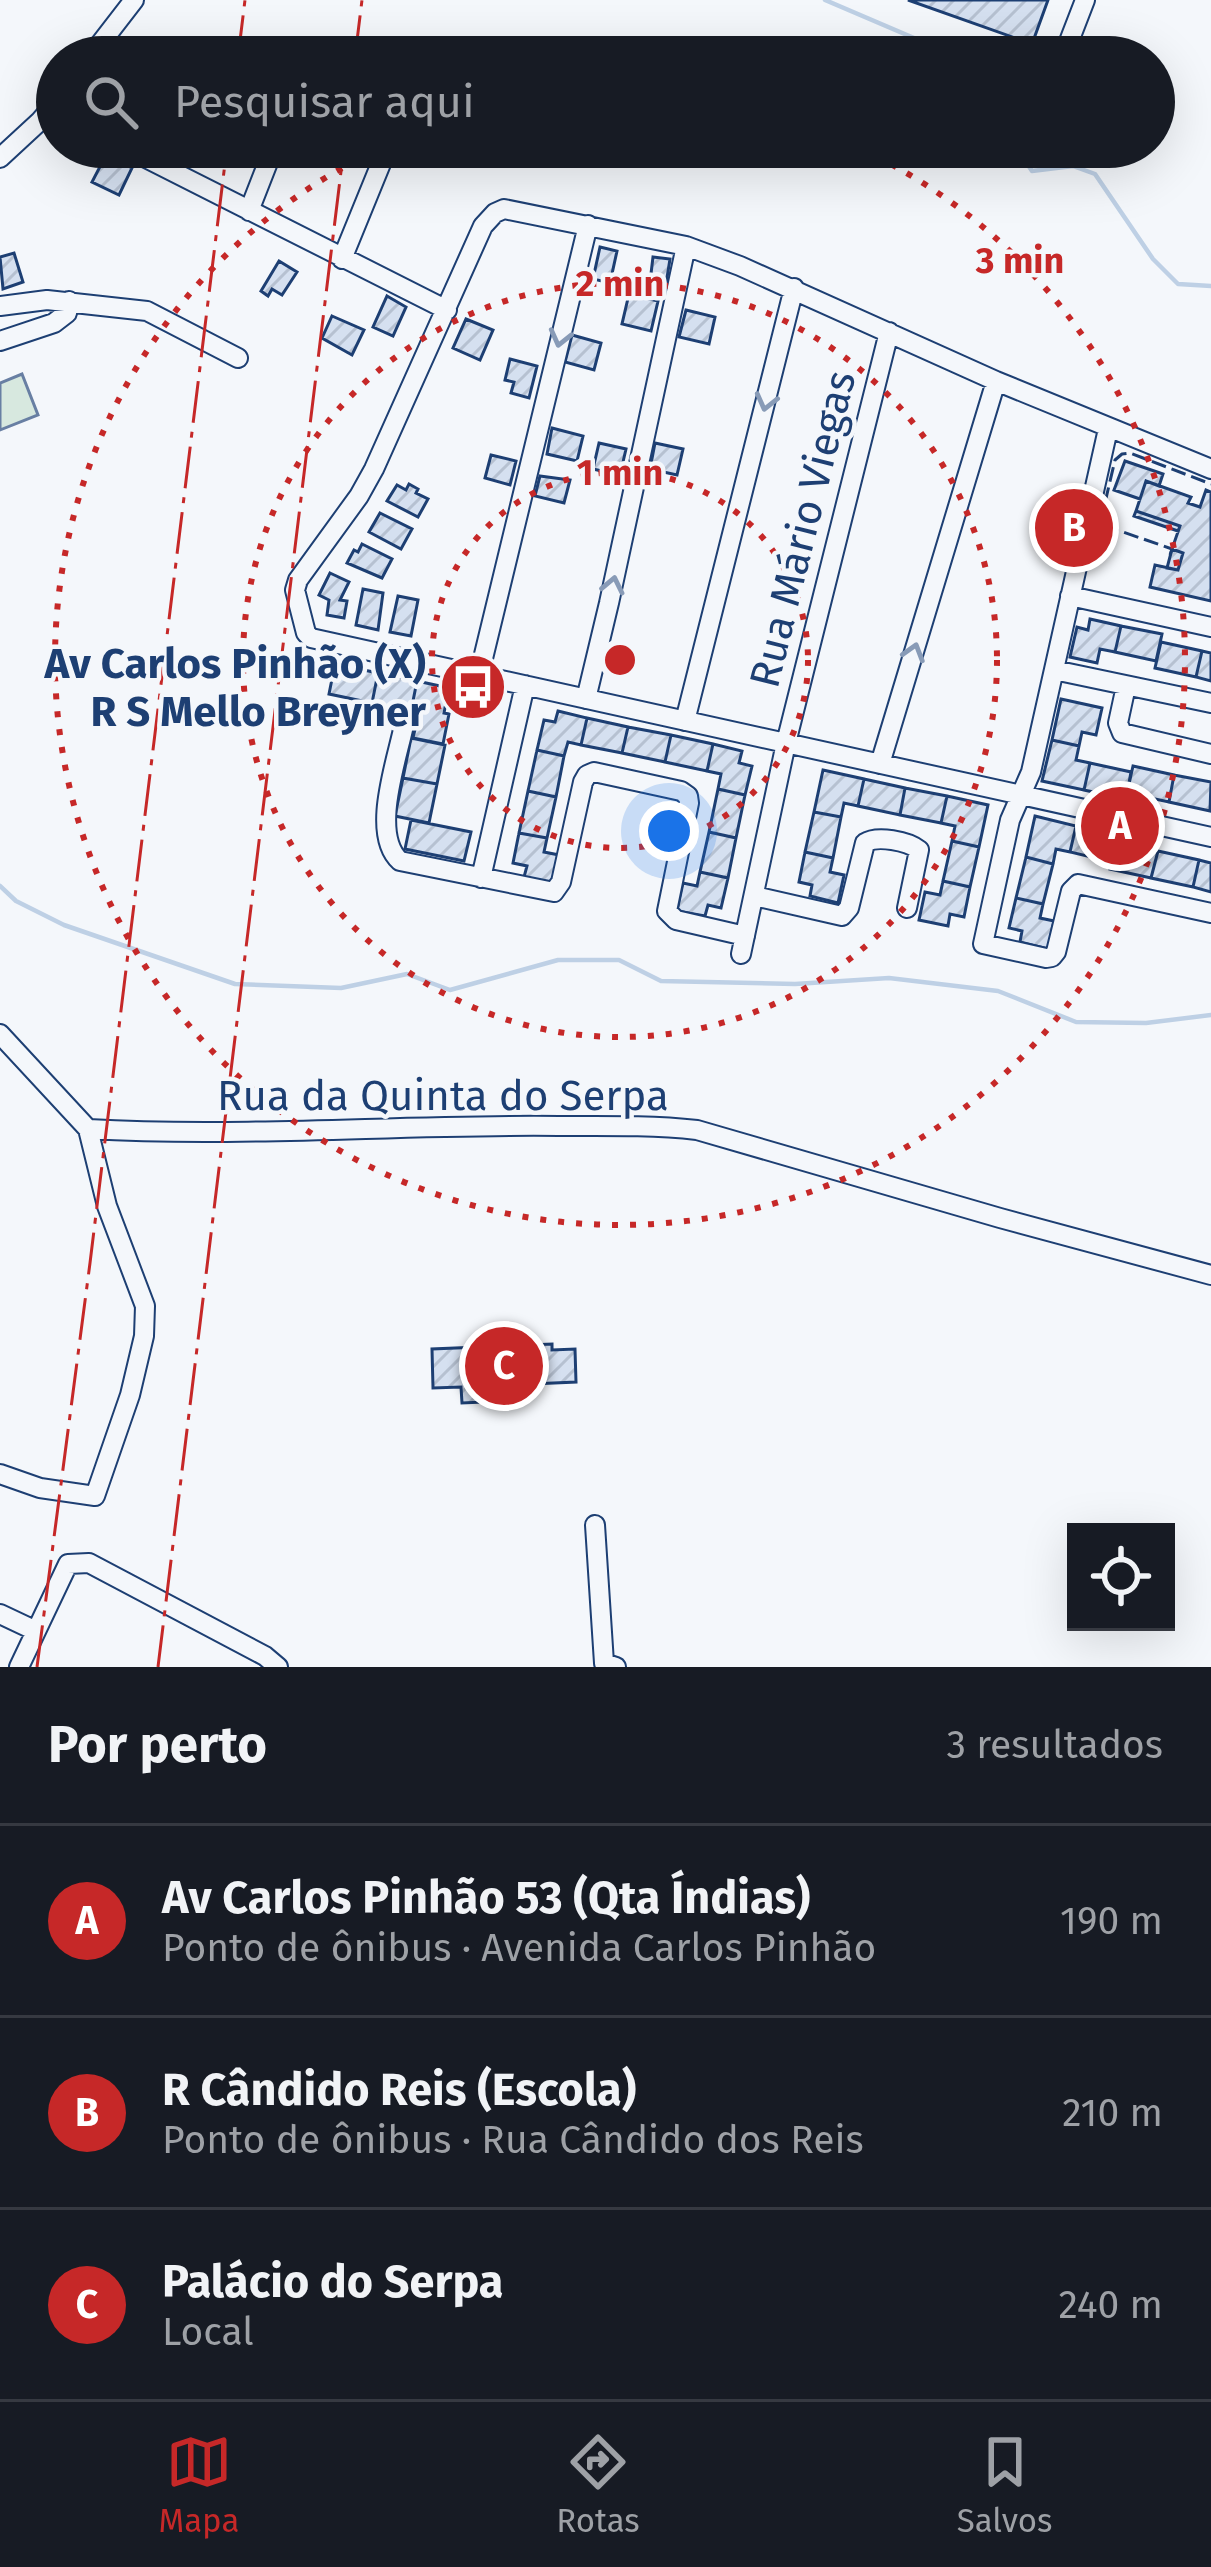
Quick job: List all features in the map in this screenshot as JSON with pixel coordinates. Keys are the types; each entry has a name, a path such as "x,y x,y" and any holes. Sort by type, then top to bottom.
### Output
{"street":[{"path":"106,36 134,0"},
{"path":"1071,36 1084,0"},
{"path":"0,158 36,125"},
{"path":"164,168 447,310"},
{"path":"249,212 266,168"},
{"path":"341,259 379,168"},
{"path":"1211,469 686,246 511,209 495,212 483,226 374,469 295,590 311,638 1211,837"},
{"path":"479,675 588,225"},
{"path":"586,699 686,246"},
{"path":"685,721 794,288"},
{"path":"0,306 47,300 147,311 238,358"},
{"path":"0,341 54,323 67,313 69,301"},
{"name":"Rua Mário Viegas","path":"482,878 554,892 561,882 587,775 595,772 681,791 689,799 667,911 676,920 743,945 786,743 889,332"},
{"path":"880,764 996,381"},
{"path":"1108,429 1031,772 1010,820 982,944 1052,957 1071,891 1078,884 1211,913"},
{"path":"1070,596 1211,627"},
{"path":"1054,670 1211,704"},
{"path":"404,724 386,812 390,851 400,861 482,878 525,685"},
{"path":"1126,686 1118,723 1122,733 1211,754"},
{"path":"754,896 842,916 849,908 865,843 873,838 919,850 907,908"},
{"path":"0,1034 88,1129 106,1206 145,1306 144,1336 130,1394 95,1496 40,1488 0,1474"},
{"name":"Rua da Quinta do Serpa","path":"88,1129 163,1133 522,1125 697,1130 1211,1275"},
{"path":"595,1525 604,1663 616,1667"},
{"path":"19,1667 68,1564 89,1562 278,1667"},
{"path":"0,1614 36,1631"}],"shaded area":[{"path":"22,374 38,415 0,430 0,383"}],"building":[{"path":"908,0 1048,0 1035,36 1009,36"},
{"path":"99,168 132,168 119,195 92,182"},
{"path":"600,247 617,251 610,283 593,279"},
{"path":"14,253 23,282 3,289 0,257"},
{"path":"653,257 670,259 666,284 650,282"},
{"path":"279,261 297,272 282,295 272,289 268,296 261,291"},
{"path":"629,294 658,301 651,331 622,324"},
{"path":"387,296 406,307 393,336 373,327"},
{"path":"686,310 715,317 709,344 679,337"},
{"path":"332,316 364,330 352,355 322,338"},
{"path":"466,319 493,330 480,360 453,348"},
{"path":"572,335 601,343 594,370 565,362"},
{"path":"510,359 537,366 529,398 511,393 514,382 505,380"},
{"path":"552,428 583,436 577,461 547,454"},
{"path":"599,443 626,449 620,475 593,469"},
{"path":"655,443 683,449 677,475 650,469"},
{"path":"491,455 516,461 510,485 485,478"},
{"path":"1125,461 1163,474 1159,486 1146,481 1140,499 1114,490"},
{"path":"540,476 570,480 564,503 535,496"},
{"path":"1146,481 1191,497 1188,503 1200,507 1206,490 1211,492 1211,601 1150,587 1155,565 1178,570 1183,553 1172,549 1180,526 1136,511"},
{"path":"409,484 428,499 418,517 387,501 397,485 406,490"},
{"path":"1136,511 1180,526 1178,531 1134,516"},
{"path":"380,513 412,529 401,549 369,532"},
{"path":"362,544 392,559 382,578 347,563"},
{"path":"1172,549 1183,553 1178,570 1167,568"},
{"path":"330,573 349,582 340,600 347,601 344,618 327,615 329,600 319,595"},
{"path":"363,589 383,593 378,630 356,625"},
{"path":"398,596 418,600 411,636 390,632"},
{"path":"1090,619 1121,626 1115,652 1100,649 1097,663 1070,657 1077,627 1088,630"},
{"path":"1121,626 1162,634 1156,661 1115,652"},
{"path":"1161,642 1202,651 1196,677 1155,668"},
{"path":"1202,651 1211,653 1211,681 1196,677"},
{"path":"335,664 378,673 372,703 329,694"},
{"path":"378,673 417,681 411,711 372,703"},
{"path":"417,681 449,688 443,744 413,738 419,712 411,711"},
{"path":"1061,699 1102,708 1096,735 1082,732 1079,746 1052,740"},
{"path":"558,711 587,718 581,745 568,742 564,756 537,750 544,720 555,722"},
{"path":"587,718 628,727 622,753 581,745"},
{"path":"628,727 671,735 665,762 622,753"},
{"path":"671,735 713,744 707,771 665,762"},
{"path":"411,738 445,745 437,784 403,778"},
{"path":"1052,740 1079,746 1076,760 1090,763 1084,790 1042,781"},
{"path":"713,744 742,751 739,763 752,766 745,795 718,789 721,774 707,771"},
{"path":"537,750 564,756 556,797 528,791"},
{"path":"1090,763 1131,772 1126,799 1084,790"},
{"path":"1133,766 1174,775 1169,802 1127,793"},
{"path":"823,770 864,779 858,806 844,803 841,817 814,812"},
{"path":"1174,775 1211,782 1210,811 1169,802"},
{"path":"403,778 437,784 429,823 395,816"},
{"path":"864,779 905,788 900,815 858,806"},
{"path":"905,788 947,796 941,823 900,815"},
{"path":"718,789 745,795 736,838 709,832"},
{"path":"528,791 556,797 547,838 519,833"},
{"path":"947,796 988,805 979,847 952,841 955,826 941,823"},
{"path":"814,812 841,817 833,858 805,852"},
{"path":"1035,816 1076,826 1070,852 1056,849 1053,864 1026,857"},
{"path":"411,820 471,832 464,861 405,849"},
{"path":"1076,826 1118,835 1112,862 1070,852"},
{"path":"709,832 736,838 728,878 700,872"},
{"path":"519,833 547,838 544,852 559,855 553,883 524,877 527,866 513,863"},
{"path":"952,841 979,847 970,887 943,881"},
{"path":"1116,841 1158,851 1151,878 1110,869"},
{"path":"1158,851 1199,860 1193,887 1151,878"},
{"path":"805,852 833,858 830,872 844,875 838,903 810,896 812,885 799,882"},
{"path":"1026,857 1053,864 1043,904 1016,898"},
{"path":"1199,860 1211,863 1211,892 1193,887"},
{"path":"700,872 728,878 721,908 708,905 705,916 677,911 683,883 697,886"},
{"path":"943,881 970,887 964,917 950,914 948,926 919,920 925,892 940,895"},
{"path":"1016,898 1043,904 1040,918 1054,921 1048,949 1020,942 1022,931 1009,928"},
{"path":"552,1344 552,1350 575,1349 576,1382 506,1385 506,1401 462,1403 461,1387 433,1388 432,1349"}],"waterway":[{"path":"825,0 909,36"},
{"path":"1030,168 1057,168"},
{"path":"1078,168 1095,174 1153,259 1178,284 1211,286"},
{"path":"0,886 16,901 64,925 235,984 341,988 407,974 450,990 558,960 619,960 661,981 795,984 889,978 998,991 1076,1022 1146,1023 1211,1015"}],"fence":[{"path":"1170,555 1172,549 1100,524 1115,460 1130,453 1211,484"}],"power":[{"path":"241,36 245,0"},
{"path":"358,36 362,0"},
{"path":"37,1667 224,168"},
{"path":"158,1667 341,168"}],"place":[{"name":"R Cândido Reis (Escola)","path":"1074,528"},
{"name":"Av Carlos Pinhão (X) R S Mello Breyner","path":"473,687"},
{"name":"Av Carlos Pinhão 53 (Qta Índias)","path":"1120,826"},
{"name":"Palácio do Serpa","path":"504,1366"}]}
